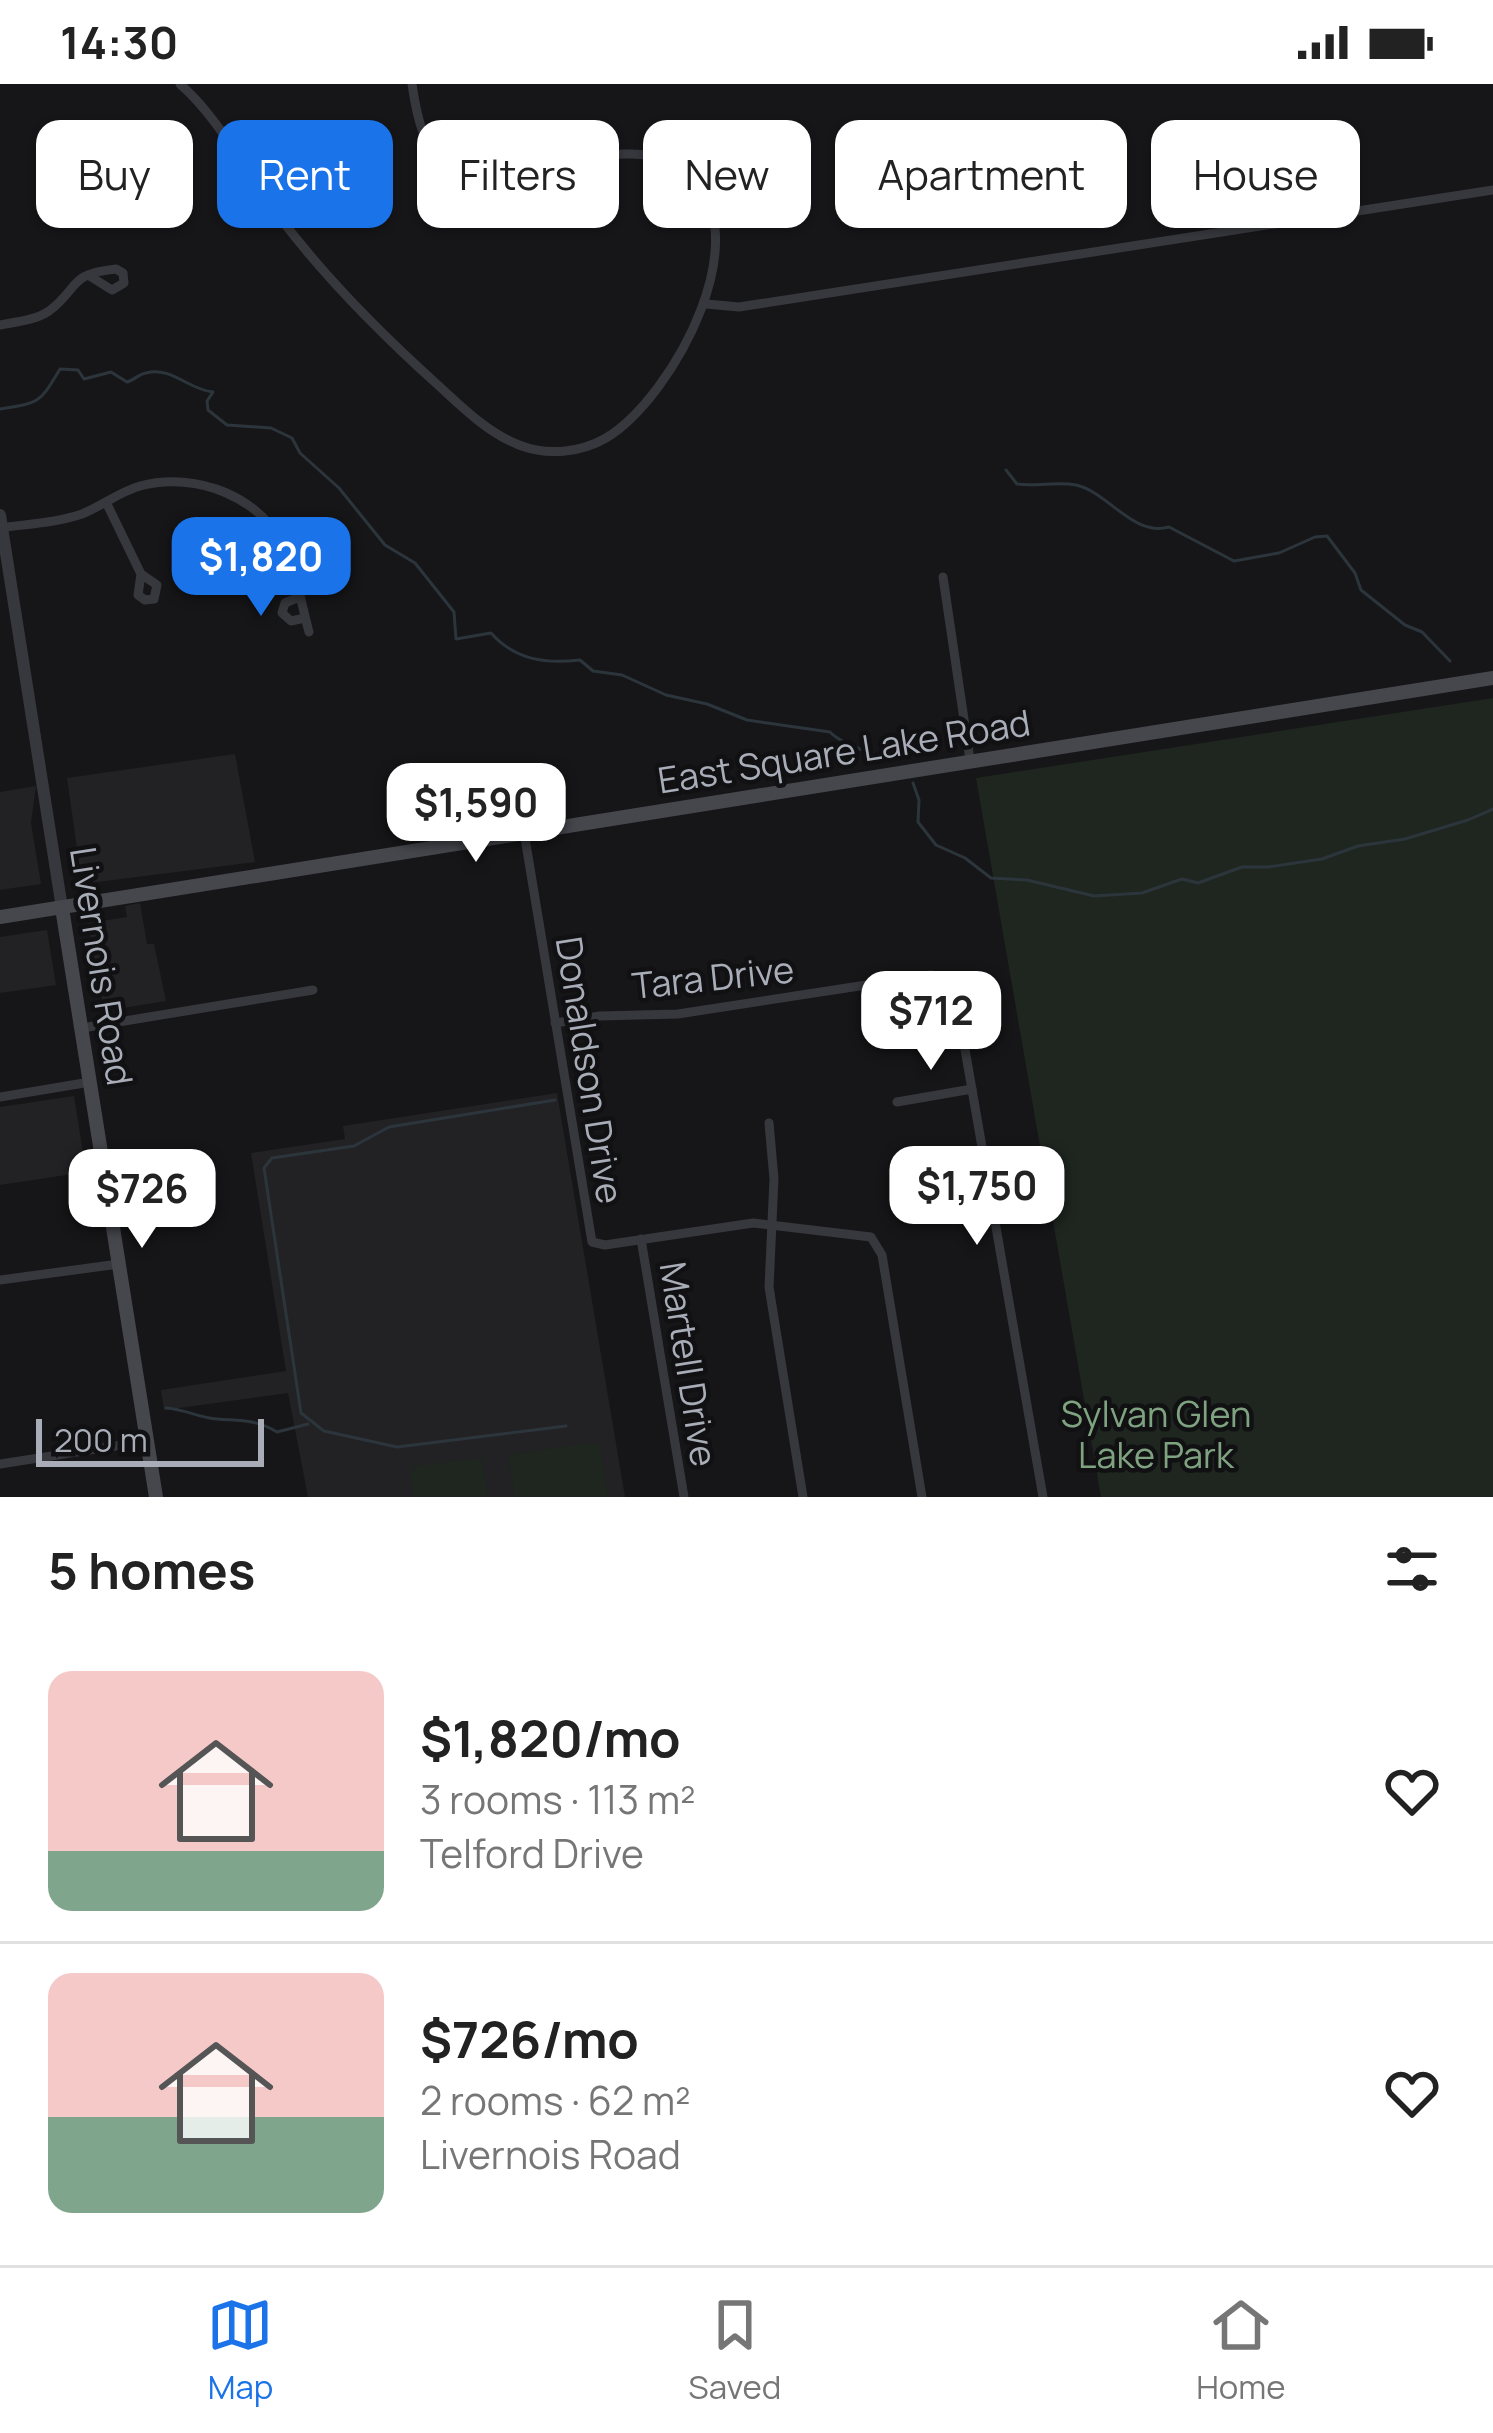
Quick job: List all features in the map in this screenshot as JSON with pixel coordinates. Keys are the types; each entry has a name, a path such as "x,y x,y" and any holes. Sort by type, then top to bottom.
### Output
{"main road":[{"name":"East Square Lake Road","path":"0,917 1493,678"},
{"name":"Livernois Road","path":"62,908 156,1497"}],"street":[{"path":"180,84 205,110 287,228 357,310 467,411 513,443 542,451 573,450 616,432 650,395 706,304 714,268 713,226 701,190 677,166 655,157 632,155 501,172 459,168 430,147 417,117 412,84"},
{"path":"706,304 753,304 1493,190"},
{"path":"0,325 45,314 88,275"},
{"path":"1,524 75,516 136,487 155,484 197,484 233,495 258,512 279,537 309,632"},
{"path":"106,502 141,574"},
{"name":"Livernois Road","path":"1,524 62,908"},
{"path":"943,577 970,760"},
{"path":"299,597 285,603 282,613 291,621 305,618"},
{"name":"Donaldson Drive","path":"524,832 590,1236 595,1244 641,1239"},
{"name":"Tara Drive","path":"555,1023 600,1016 678,1014 931,975 948,980 955,992 972,1089"},
{"path":"82,1028 313,990"},
{"path":"0,1097 90,1082"},
{"path":"897,1102 972,1089 1043,1497"},
{"path":"769,1123 773,1163 770,1297 803,1497"},
{"path":"641,1239 742,1224 871,1237 882,1255 922,1497"},
{"name":"Martell Drive","path":"641,1239 684,1497"},
{"path":"0,1280 119,1264"},
{"path":"0,1464 147,1442"}],"shaded area":[{"path":"235,754 255,862 82,884 67,778"},
{"path":"36,786 31,823 41,884 0,890 0,792"},
{"path":"140,903 147,944 154,944 166,1001 104,1011 88,923 127,917 125,906"},
{"path":"47,930 56,985 0,993 0,937"},
{"path":"557,1093 625,1497 308,1497 288,1393 164,1410 161,1390 286,1371 251,1153 345,1139 343,1126"},
{"path":"74,1096 86,1172 0,1185 0,1107"}],"green space":[{"name":"Sylvan Glen Lake Park","path":"1493,698 1493,1497 1101,1497 976,778"},
{"path":"594,1442 600,1446 608,1497 515,1497 508,1455"},
{"path":"482,1458 488,1497 413,1497 410,1472 415,1466"}],"waterway":[{"path":"0,409 38,399 60,369 78,370 84,379 111,372 127,382 146,373 172,375 213,392 208,410 227,425 271,428 292,438 300,453 339,488 385,545 415,563 454,612 456,639 491,633 531,658 580,660 593,671 622,675 666,695 747,720 830,732 887,760"},
{"path":"1006,470 1017,484 1069,484 1088,489 1144,526 1169,527 1234,561 1279,553 1327,536 1355,573 1361,590 1405,625 1422,632 1450,661"},
{"path":"913,783 919,800 918,822 936,845 965,858 991,878 1027,880 1094,896 1142,893 1182,879 1198,883 1242,867 1322,859 1358,846 1405,839 1493,809"},
{"path":"555,1100 389,1127 354,1146 272,1158 264,1168 301,1413 324,1431 397,1447 566,1426"},
{"path":"166,1408 255,1423 277,1432 308,1424"}]}
